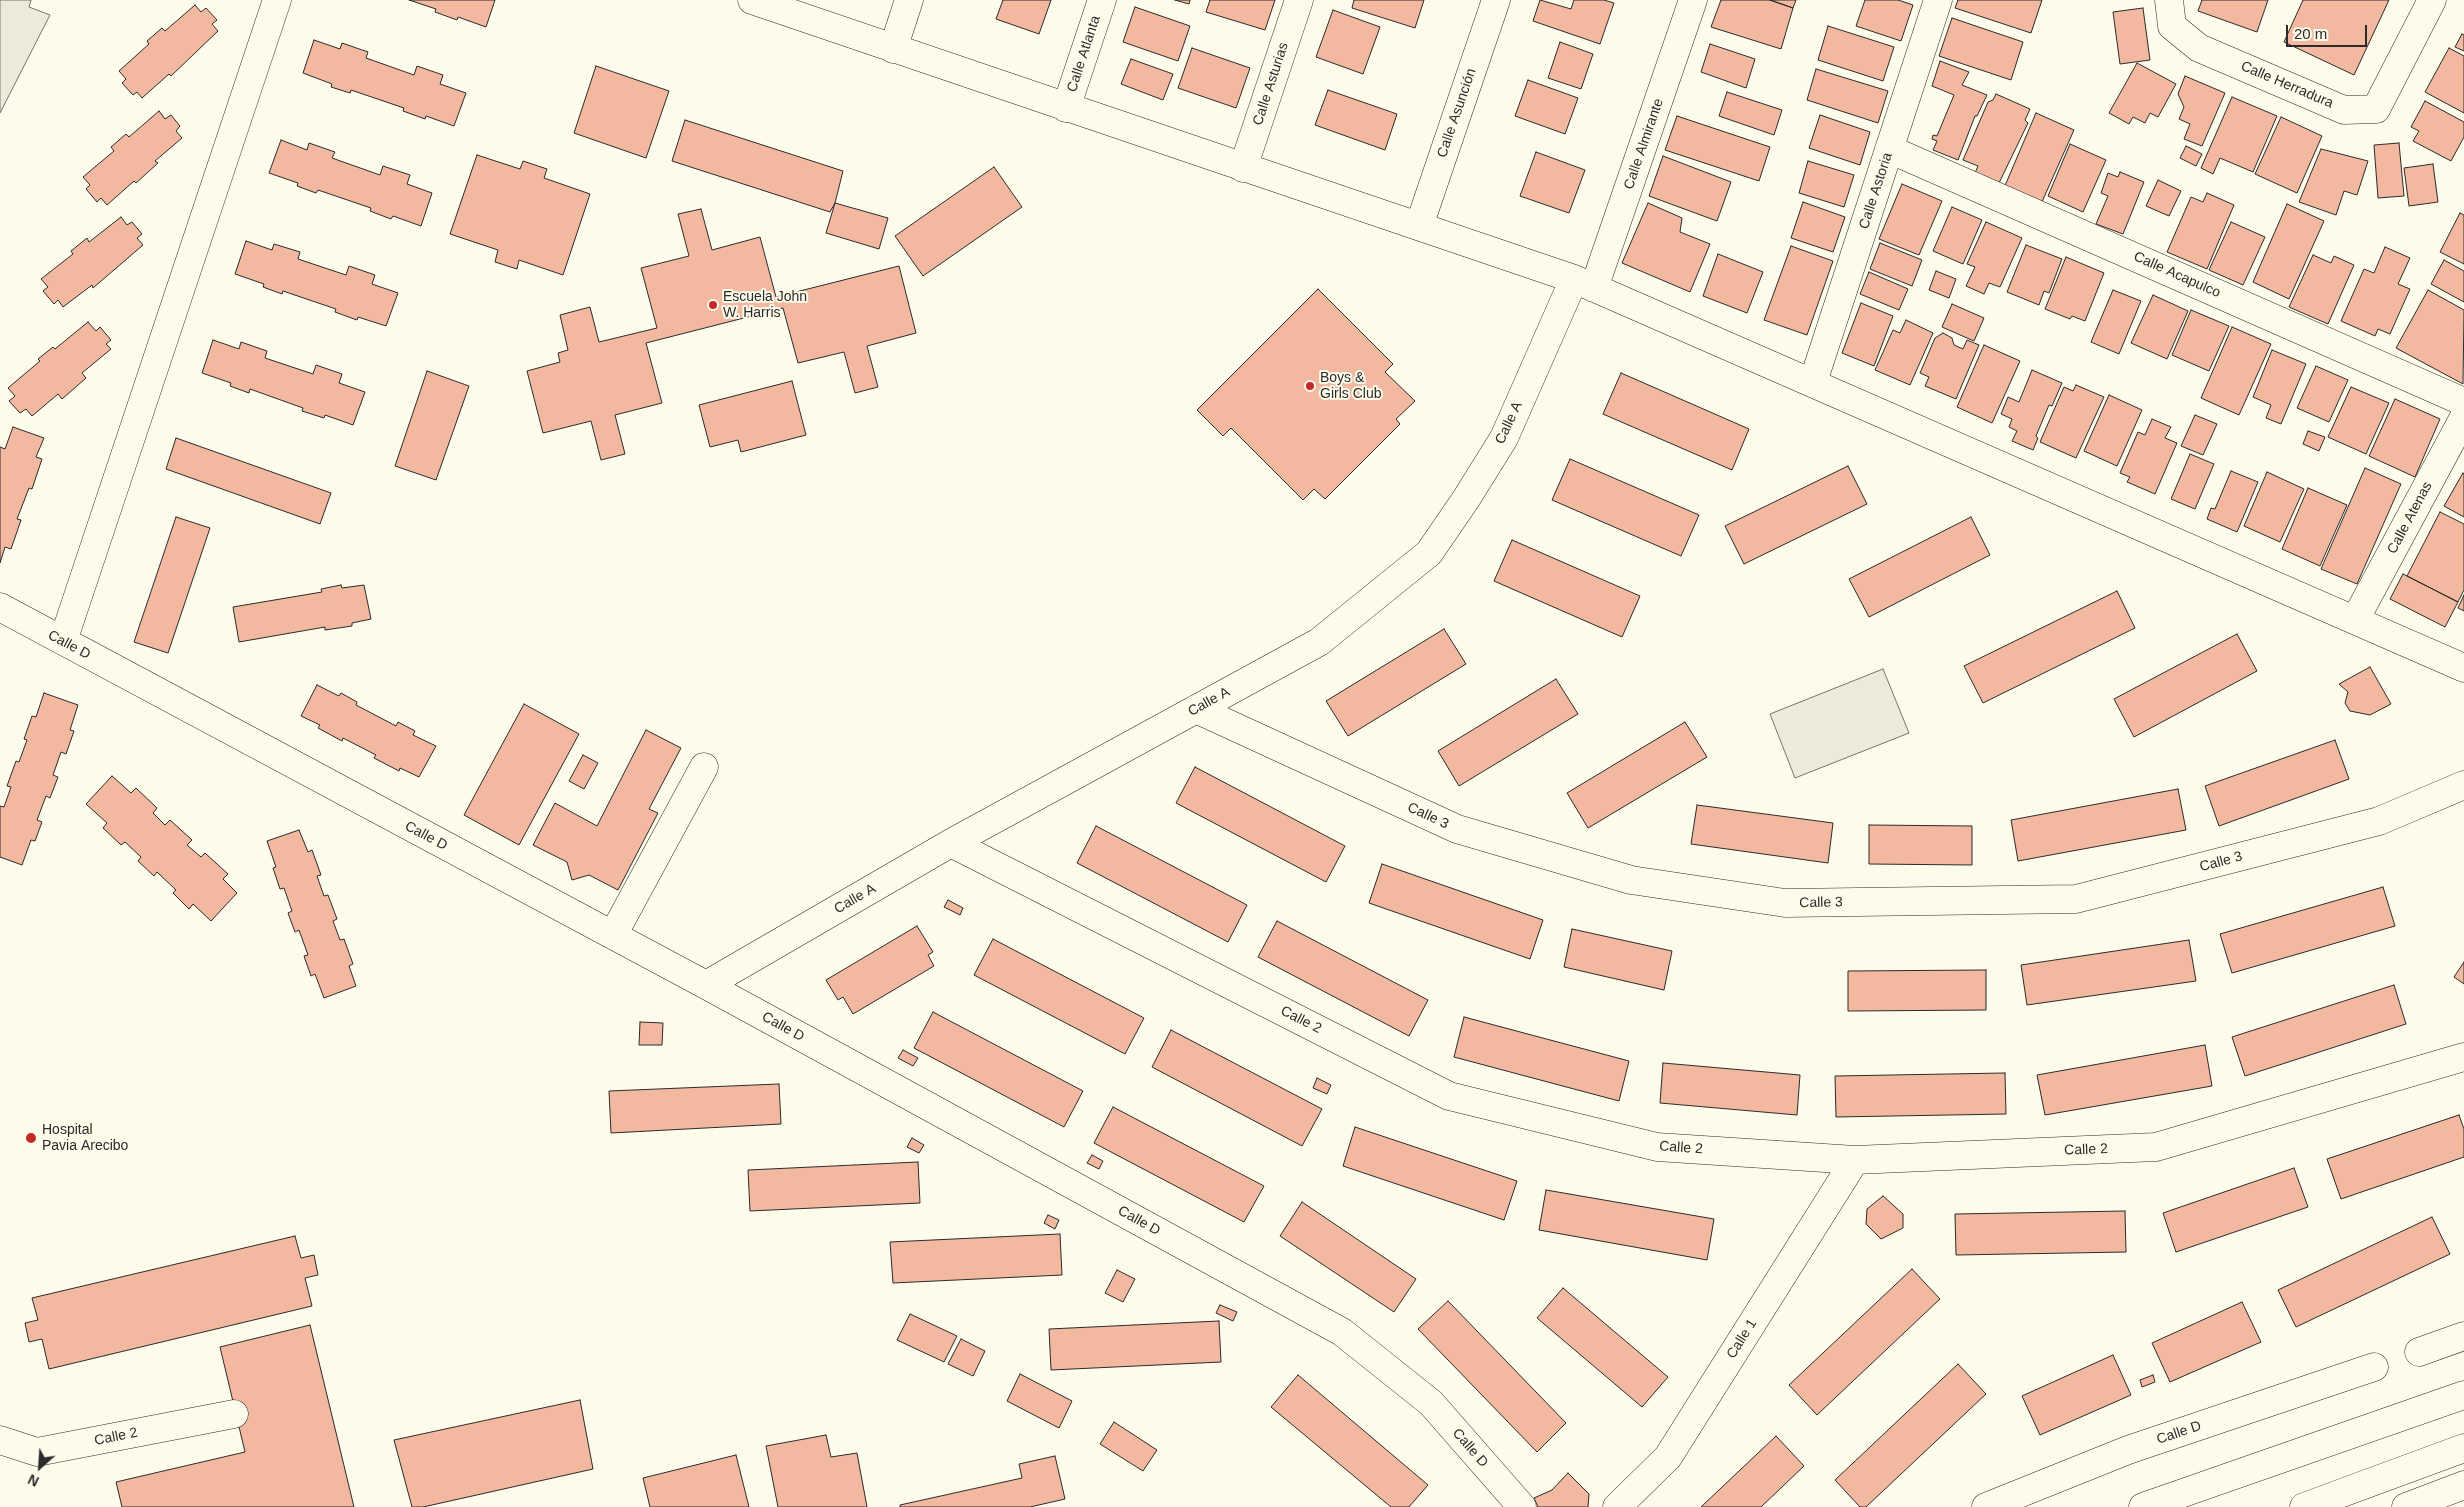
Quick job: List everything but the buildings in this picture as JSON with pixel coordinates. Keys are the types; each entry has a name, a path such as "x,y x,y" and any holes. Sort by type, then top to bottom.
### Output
{"street":[{"path":"62,642 277,0"},
{"path":"752,0 1584,283 2464,668"},
{"path":"893,49 909,0"},
{"name":"Calle Atlanta","path":"1066,108 1102,0"},
{"name":"Calle Asturias","path":"1243,168 1299,0"},
{"name":"Calle Asunción","path":"1419,226 1496,0"},
{"name":"Calle Almirante","path":"1584,283 1693,0"},
{"name":"Calle Astoria","path":"1813,382 1938,0"},
{"name":"Calle Herradura","path":"2169,0 2172,26 2199,48 2344,110 2376,109 2432,0"},
{"name":"Calle Acapulco","path":"1889,149 2464,402"},
{"name":"Calle A","path":"706,985 952,843 1318,642 1429,553 1504,438 1584,283"},
{"name":"Calle Atenas","path":"2355,620 2464,417"},
{"name":"Calle D","path":"0,607 62,642 706,985 1342,1332 1431,1403 1522,1507"},
{"name":"Calle 3","path":"1196,709 1457,829 1631,880 1784,903 2076,899 2379,821 2464,785"},
{"path":"613,936 704,767"},
{"name":"Calle 2","path":"952,843 1450,1096 1656,1147 1855,1160 2156,1147 2464,1057"},
{"name":"Calle 1","path":"1617,1507 1668,1457 1855,1160"},
{"path":"2418,1352 2464,1336"},
{"name":"Calle D","path":"1986,1507 2128,1450 2374,1367"},
{"path":"2143,1507 2464,1395"},
{"name":"Calle 2","path":"0,1440 37,1452 234,1414"},
{"path":"2304,1507 2464,1448"},
{"path":"2406,1507 2464,1485"}],"shaded area":[{"path":"0,0 31,0 29,7 50,15 0,113"},
{"path":"1883,669 1909,733 1795,778 1770,714"}],"place":[{"name":"Escuela John W. Harris","path":"713,305"},
{"name":"Boys & Girls Club","path":"1310,386"},
{"name":"Hospital Pavia Arecibo","path":"31,1138"}]}
